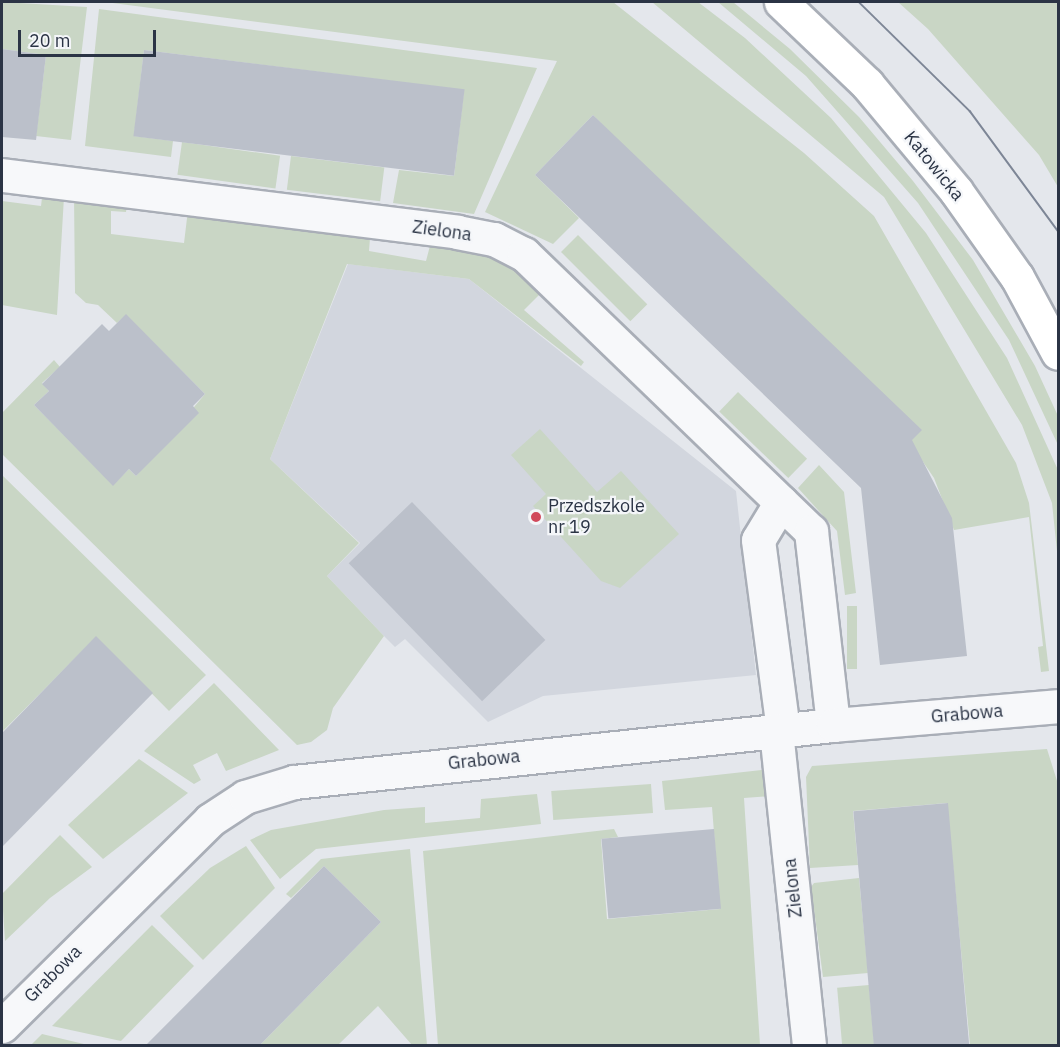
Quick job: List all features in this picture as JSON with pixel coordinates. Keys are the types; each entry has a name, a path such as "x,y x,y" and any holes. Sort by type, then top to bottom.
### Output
{"main road":[{"name":"Katowicka","path":"781,2 867,84 956,191 1017,277 1059,353"}],"street":[{"name":"Zielona","path":"2,175 494,239 524,254 811,531 833,725"},
{"name":"Zielona","path":"781,502 758,540 780,731 808,1046"},
{"name":"Grabowa","path":"2,1026 166,861 210,820 245,797 294,782 366,772 833,725 1059,706"}],"shaded area":[{"name":"Przedszkole nr 19","path":"348,264 469,279 736,491 756,675 543,696 488,722 405,639 395,647 384,636 327,576 360,543 270,459"}],"green space":[{"path":"2,2 87,7 71,140 36,136 46,55 2,49"},
{"path":"105,2 613,2 804,153 874,216 1016,463 1029,503 1049,671 1041,672 1038,647 1043,646 1029,517 954,530 934,478 915,450 593,115 535,175 579,218 553,244 485,212 557,61"},
{"path":"652,2 698,2 745,38 831,118 926,233 1007,358 1058,470 1058,561 1052,503 1022,425 884,197"},
{"path":"718,2 733,2 790,49 859,117 913,181 973,260 1035,366 1058,416 1058,445 1009,340 918,203 806,76"},
{"path":"898,2 1058,2 1058,187 1039,155 928,29"},
{"path":"99,9 537,68 474,214 393,203 399,170 454,176 464,90 144,50 134,136 173,141 171,157 85,146"},
{"path":"182,142 280,156 275,188 177,175"},
{"path":"291,156 384,167 380,201 287,190"},
{"path":"43,190 64,197 57,315 2,305 2,201 41,206"},
{"path":"74,195 127,204 126,212 111,211 111,234 184,243 188,210 370,238 369,251 426,261 431,242 497,255 544,290 524,310 584,362 581,366 469,279 347,264 270,459 359,543 327,576 384,636 333,708 327,730 311,742 297,745 2,454 2,413 54,360 60,367 42,383 49,391 34,405 113,485 129,469 136,476 205,394 126,315 117,323 98,305 86,303 75,293"},
{"path":"578,235 647,304 630,321 561,252"},
{"path":"738,392 807,459 788,478 719,411"},
{"path":"540,429 597,492 621,471 679,534 620,588 601,581 533,506 546,494 511,455"},
{"path":"819,465 844,492 856,593 845,595 837,531 798,488"},
{"path":"2,475 206,675 169,711 96,637 2,732"},
{"path":"847,606 857,606 857,669 847,669"},
{"path":"214,683 279,750 226,771 217,753 193,765 201,780 194,784 144,751"},
{"path":"1047,749 1058,784 1058,1045 970,1045 947,803 853,811 858,865 810,868 806,777 812,766"},
{"path":"139,759 188,793 103,859 68,825"},
{"path":"770,769 773,796 744,798 760,1045 438,1045 423,851 614,829 618,837 601,839 607,919 720,909 712,807 665,810 662,781"},
{"path":"651,784 653,813 553,820 551,791"},
{"path":"537,794 541,824 316,849 280,879 250,840 271,830 384,810 425,807 425,823 480,818 481,799"},
{"path":"60,835 92,867 50,898 5,941 2,894"},
{"path":"246,846 275,888 203,960 160,916 210,868"},
{"path":"410,849 427,1045 412,1045 378,1006 338,1045 259,1046 381,922 324,866 291,898 286,894 321,859"},
{"path":"859,878 868,973 823,977 811,887 814,883"},
{"path":"152,925 194,966 121,1041 52,1026"},
{"path":"869,985 874,1045 842,1046 837,988"},
{"path":"42,1034 88,1045 31,1045"}],"building":[{"path":"2,49 46,55 36,140 2,137"},
{"path":"144,50 465,89 454,176 133,136"},
{"path":"593,115 922,430 912,440 952,518 967,656 880,665 861,488 535,175"},
{"path":"126,314 205,394 193,406 199,413 136,476 129,469 113,486 34,405 49,391 42,384 102,324 109,331"},
{"path":"412,502 545,640 482,701 349,563"},
{"path":"96,636 153,693 2,847 2,733"},
{"path":"948,803 969,1046 874,1046 853,811"},
{"path":"714,829 721,909 608,919 601,839"},
{"path":"324,866 381,922 259,1046 145,1046"}],"tram line":[{"path":"859,2 970,111 1058,231"}],"place":[{"name":"Przedszkole nr 19","path":"536,517"}]}
